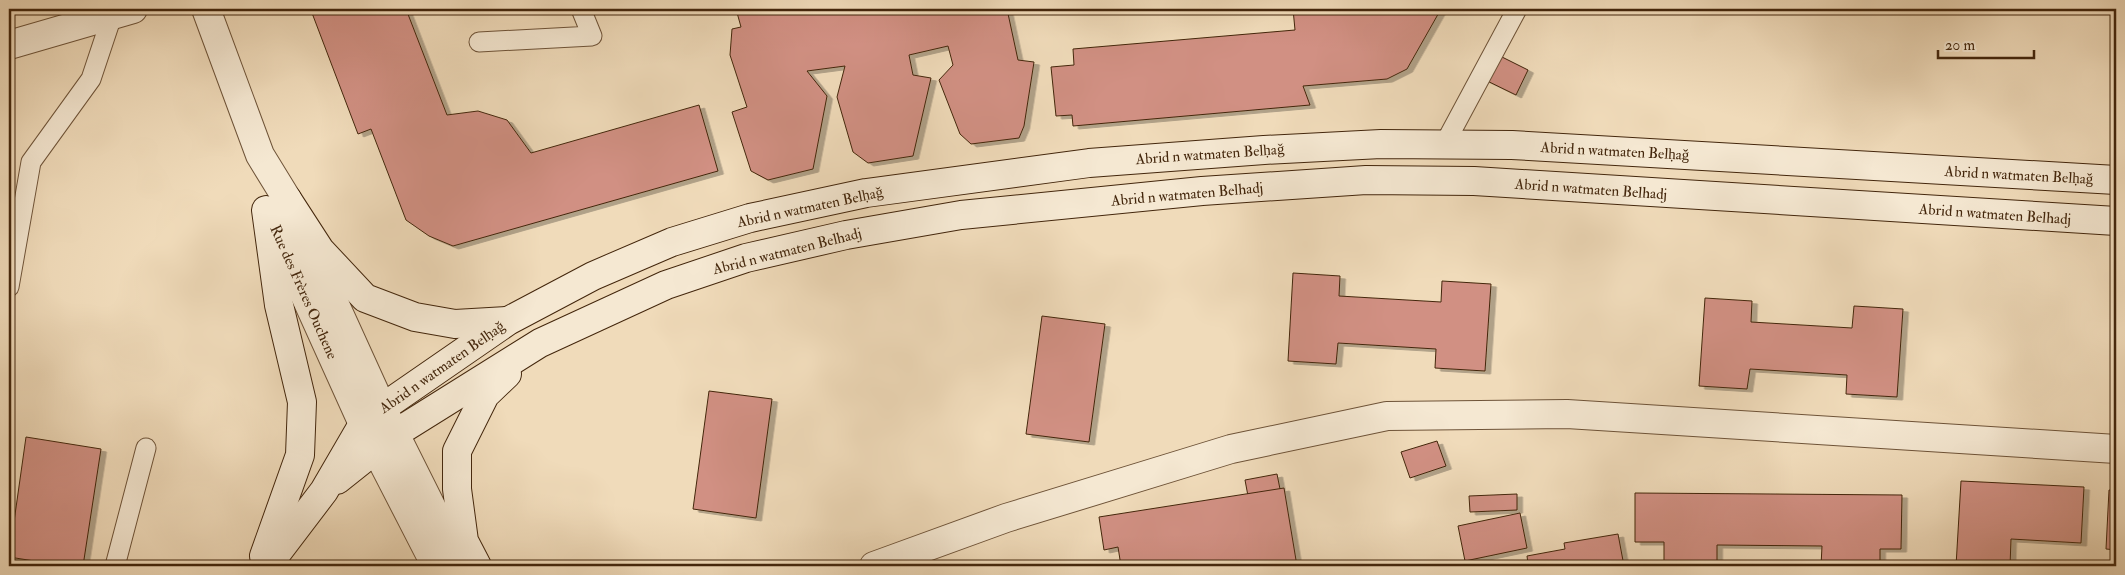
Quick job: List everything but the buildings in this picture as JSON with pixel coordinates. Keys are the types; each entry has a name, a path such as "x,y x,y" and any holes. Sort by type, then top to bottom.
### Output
{"main road":[{"name":"Rue des Frères Ouchene","path":"206,9 276,204 386,442"},
{"path":"9,44 122,12"},
{"name":"Abrid n watmaten Belḥaǧ","path":"373,416 508,321 593,276 672,242 750,218 866,193 1089,163 1264,150 1380,144 1532,146 2116,180"},
{"name":"Abrid n watmaten Belhadj","path":"324,491 386,442 540,343 666,285 746,258 846,235 961,215 1202,191 1366,180 1474,182 2116,221"},
{"path":"276,204 365,298 415,317 455,324 508,321"},
{"path":"260,566 300,455 302,402 279,305 276,204"},
{"path":"477,566 464,541 457,489 458,451 485,395 540,343"},
{"path":"874,566 1006,518 1231,449 1387,416 1567,414 2116,449"},
{"path":"266,566 324,491 373,416"},
{"path":"386,442 436,566"},
{"path":"386,442 461,566"}],"lane":[{"path":"479,42 592,36 581,9"},
{"path":"1444,145 1517,9"},
{"path":"9,287 30,162 91,80 122,12"},
{"path":"115,566 146,448"}]}
